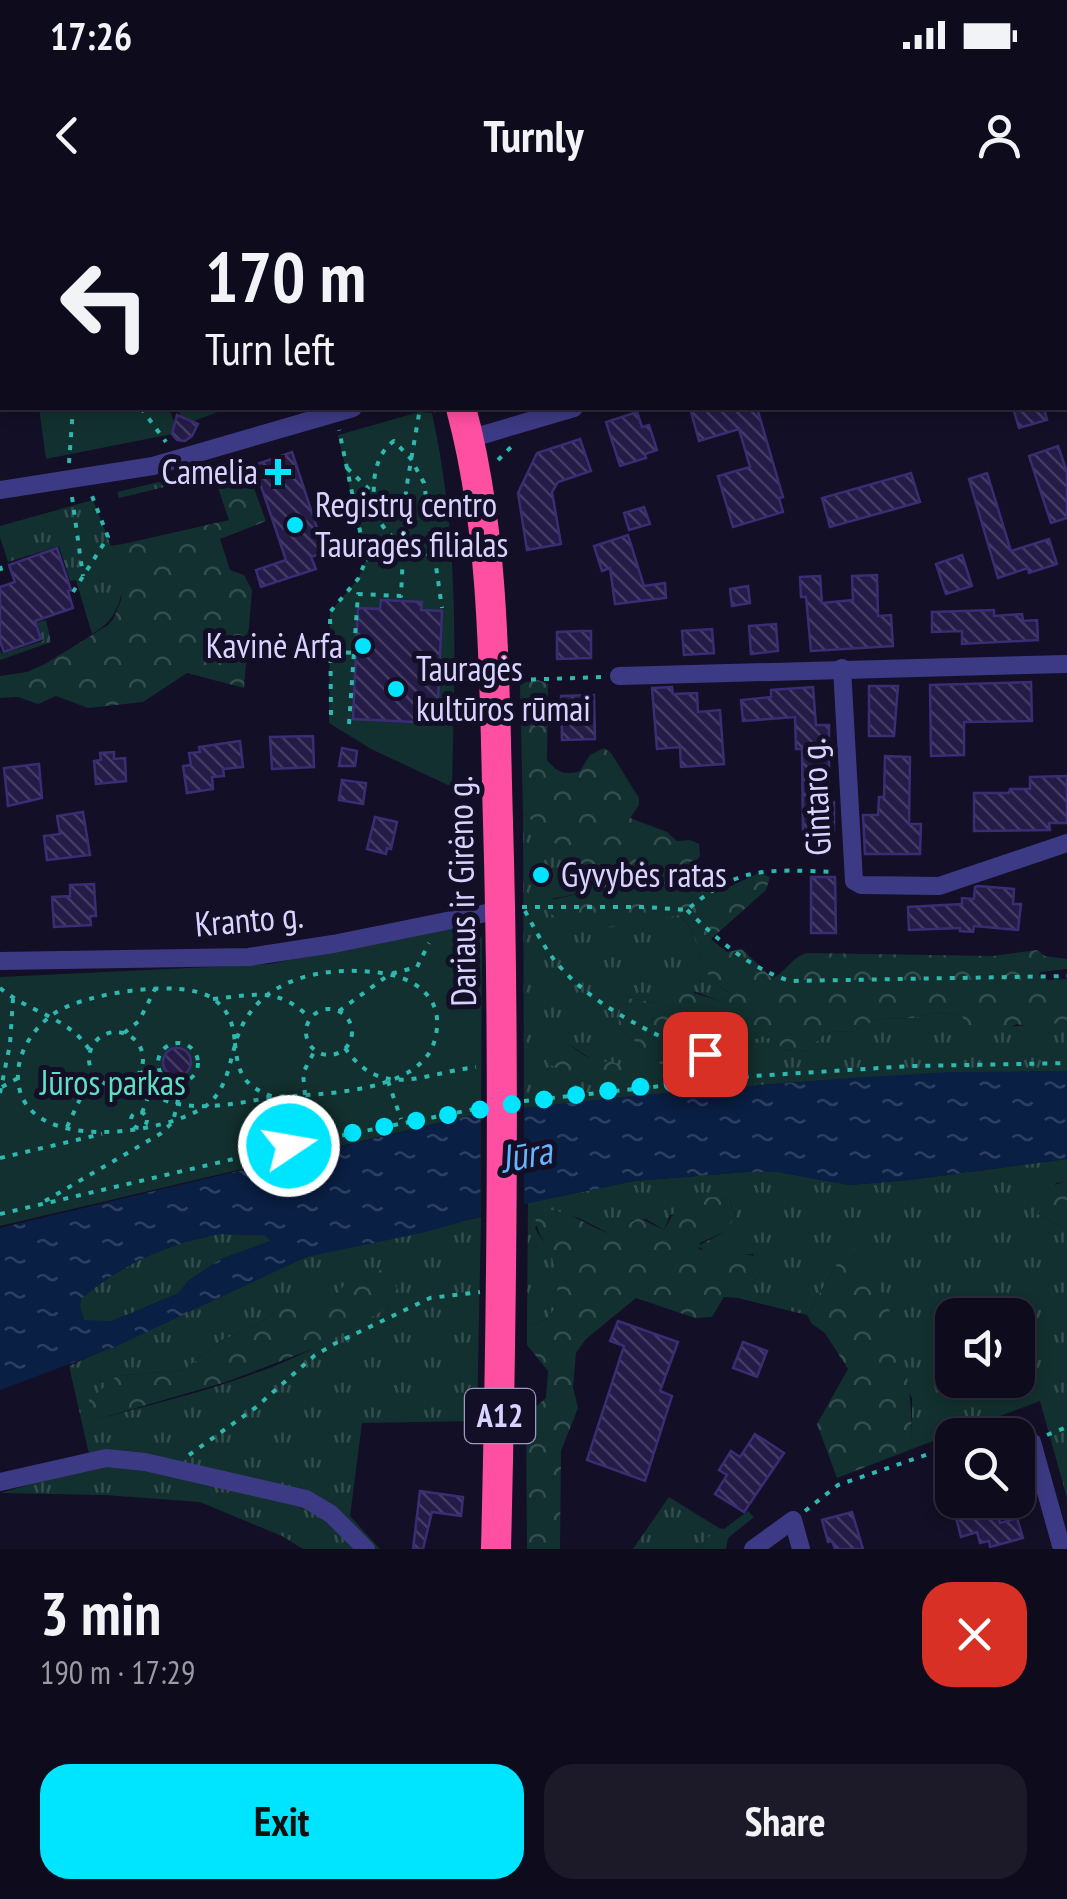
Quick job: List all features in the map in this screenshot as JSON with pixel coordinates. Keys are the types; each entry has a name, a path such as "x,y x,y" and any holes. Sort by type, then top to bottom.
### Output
{"highway":[{"name":"Dariaus ir Girėno g.","path":"462,410 469,439 491,621 501,910 501,1081"},
{"name":"A12","path":"496,1549 494,1288 501,1081"}],"street":[{"path":"0,490 154,466 345,410"},
{"path":"469,439 567,410"},
{"path":"619,676 1067,664"},
{"name":"Gintaro g.","path":"842,668 854,881 860,885 939,886 1067,843"},
{"name":"Kranto g.","path":"0,961 249,957 501,910"},
{"path":"1035,1453 1062,1549"},
{"path":"0,1482 106,1458 176,1468 306,1499 331,1514 366,1549"},
{"path":"753,1549 793,1520 801,1549"}],"path":[{"path":"142,410 172,450"},
{"path":"349,724 358,594 400,596 410,460 420,410"},
{"path":"330,715 330,612 358,579 366,560 339,430"},
{"path":"403,547 382,523 376,494 378,464 394,440 424,483 442,608"},
{"path":"347,468 376,494"},
{"path":"74,592 108,537 92,496"},
{"path":"366,560 390,547 420,549 436,559"},
{"path":"0,566 3,577"},
{"path":"307,650 354,654"},
{"path":"518,680 619,676"},
{"path":"687,910 710,890 759,870 852,872"},
{"path":"753,1076 640,1024 592,996 554,959 522,907 687,910 717,940 766,973 790,981 1067,976"},
{"path":"345,1048 328,1055 315,1050 307,1039 310,1018 320,1010 339,1011 390,974 417,967 433,924"},
{"path":"41,1203 204,1107 224,1082 241,1024 283,983 324,971 390,974 404,978 428,995 438,1020 434,1045 418,1065 388,1081"},
{"path":"0,988 48,1018 73,1028 90,1051 91,1070 100,1081 123,1086 140,1070"},
{"path":"106,1133 67,1127 36,1113 24,1100 18,1078 19,1061 48,1018 74,1004 116,994 186,989 213,998 268,994 285,998 310,1018"},
{"path":"90,1051 103,1035 124,1033 136,1026 156,990"},
{"path":"1,1090 10,1044 13,997"},
{"path":"213,998 233,1022 238,1070 254,1088 274,1097"},
{"path":"339,1011 351,1028 345,1048"},
{"path":"124,1033 141,1048 140,1070 150,1092 179,1104 204,1107 342,1092 388,1081 753,1076 912,1066 1067,1063"},
{"path":"175,1044 188,1046 198,1063 194,1075 182,1082 166,1079 158,1065 163,1050 175,1044"},
{"path":"345,1048 362,1067 388,1081 402,1122"},
{"path":"305,1095 304,1073 315,1050"},
{"path":"1,1090 18,1078"},
{"path":"67,1127 80,1099 100,1081"},
{"path":"174,1122 182,1082"},
{"path":"139,1128 146,1122 142,1113 150,1092"},
{"path":"0,1214 402,1122 497,1105"},
{"path":"139,1128 132,1125 131,1119 135,1113 142,1113"},
{"path":"0,1158 106,1133 174,1122"},
{"path":"176,1468 334,1344 430,1298 494,1288"},
{"path":"793,1520 838,1485 935,1452"}],"green space":[{"path":"39,410 170,410 174,422 172,434 46,459"},
{"path":"179,410 224,410 191,422 181,418"},
{"path":"419,412 432,413 447,507 454,645 452,787 371,749 329,723 330,612 358,579 366,560 338,435"},
{"path":"246,467 266,521 220,539 230,570 244,575 252,590 244,688 187,673 143,702 88,708 56,696 38,704 18,697 0,698 0,676 27,672 45,664 114,618 121,600 123,544 229,520 214,476"},
{"path":"188,475 189,481 119,498 117,492"},
{"path":"93,500 111,546 123,544 123,571 118,606 104,626 92,634 76,580 70,581 59,546 8,562 0,526"},
{"path":"46,620 51,642 0,660 0,650 2,654 43,641 37,622"},
{"path":"538,680 548,684 547,760 554,767 566,773 580,771 590,755 604,748 639,798 630,818 667,832 677,841 699,844 700,856 690,870 716,893 759,873 770,877 766,890 711,939 727,952 742,949 772,978 808,953 993,956 1037,950 1045,956 1067,959 1067,969 1040,972 1039,976 1048,980 1067,979 1067,1022 1030,1027 1017,1024 985,1038 971,1031 961,1015 938,1012 913,1018 878,1019 851,1032 832,1031 806,1052 785,1050 762,1036 742,1045 705,1042 689,1051 684,1068 663,1066 620,1028 619,1015 626,1001 629,998 657,1003 687,991 720,1001 733,995 712,980 692,930 679,915 596,928 579,926 550,913 551,900 595,890 597,884 523,812 520,683"},
{"path":"523,812 597,883 596,890 551,899 679,915 692,930 707,972 733,995 720,1001 696,992 657,1003 629,998 620,1028 663,1066 696,1045 714,1041 742,1045 762,1036 785,1050 806,1052 832,1031 851,1032 878,1019 913,1018 938,1012 961,1015 971,1030 1067,1022 1067,1071 795,1082 524,1108","holes":["564,1041 591,1059 601,1088 575,1079"]},
{"name":"Jūros parkas","path":"466,926 476,929 482,939 481,1113 0,1226 0,977 269,964"},
{"path":"576,959 607,987 601,992 570,967"},
{"path":"564,1041 589,1058 618,1064 634,1079 629,1084 601,1088 575,1079 546,1062 552,1046"},
{"path":"1067,1159 1067,1181 1056,1183 1038,1214 1067,1230 1067,1498 1040,1401 995,1418 935,1418 935,1440 912,1449 912,1398 837,1264 807,1315 738,1298 763,1270 753,1254 716,1254 698,1246 724,1232 736,1215 730,1200 720,1197 670,1215 664,1230 646,1219 633,1220 617,1232 608,1233 579,1218 547,1210 535,1228 552,1256 557,1300 548,1318 527,1324 528,1203 634,1181 747,1172 778,1172 849,1185"},
{"path":"1067,1181 1067,1230 1038,1214 1047,1192"},
{"path":"683,1200 730,1200 736,1216 724,1232 700,1243 699,1249 759,1257 763,1270 738,1298 724,1297 712,1317 695,1318 636,1298 586,1339 576,1353 573,1387 578,1408 561,1451 560,1549 527,1549 526,1415 546,1398 548,1371 527,1345 527,1324 548,1318 557,1291 552,1258 538,1229 536,1215 541,1211 558,1211 608,1233 639,1218 664,1230"},
{"path":"481,1217 477,1421 362,1423 350,1516 380,1549 303,1549 282,1536 200,1502 0,1493 92,1467 69,1366 306,1257","holes":["356,1272 389,1307 267,1369 98,1419 117,1376 184,1370 222,1340 256,1326 286,1304 303,1311 333,1299"]},
{"path":"219,1234 265,1235 271,1241 221,1259 188,1281 179,1293 111,1321 84,1320 81,1299 112,1275 163,1250"},
{"path":"848,1242 879,1287 899,1339 909,1394 912,1449 837,1478 817,1424 848,1369 825,1333 807,1315 837,1264 830,1251 836,1243"},
{"path":"384,1270 397,1288 389,1307 320,1346 226,1382 98,1419 87,1414 89,1400 117,1376 184,1370 222,1340 256,1326 286,1304 303,1310 333,1299 355,1272"},
{"path":"669,1497 719,1528 696,1549 633,1549"},
{"path":"748,1511 754,1517 728,1538 726,1549 696,1549 719,1528 724,1529"}],"water":[{"name":"Jūra","path":"1067,1071 1067,1159 849,1185 778,1172 634,1181 529,1203 422,1233 306,1257 117,1346 0,1390 0,1228 481,1113 621,1097 949,1072","holes":["219,1234 265,1235 270,1241 221,1259 188,1281 179,1293 111,1321 84,1320 81,1299 112,1275 146,1257"]}],"pier":[{"path":"524,1103 524,1209 481,1222 481,1108"}],"building":[{"path":"691,410 758,410 783,497 779,498 783,512 733,527 718,476 750,467 739,429 699,441"},
{"path":"1014,410 1044,410 1047,420 1019,428"},
{"path":"637,412 642,427 649,425 657,450 620,466 606,422"},
{"path":"177,415 198,424 185,441 172,434"},
{"path":"580,439 591,471 558,482 552,492 561,544 527,550 518,493 537,453"},
{"path":"1058,446 1067,472 1067,518 1051,523 1029,456"},
{"path":"292,452 325,552 311,557 316,569 261,587 256,570 286,560 254,465"},
{"path":"911,473 920,502 830,527 822,498"},
{"path":"987,473 1011,551 1049,539 1057,564 998,578 969,479"},
{"path":"644,507 650,524 629,530 624,513"},
{"path":"628,535 644,586 665,583 666,598 615,604 610,568 602,571 594,546"},
{"path":"57,548 73,608 35,621 41,639 4,652 0,641 0,587 15,582 9,565"},
{"path":"962,555 972,586 946,594 936,564"},
{"path":"877,575 878,616 891,615 893,646 811,651 800,577 820,576 822,603 853,600 852,576"},
{"path":"748,586 750,603 732,606 730,589"},
{"name":"Tauragės kultūros rūmai","path":"381,600 422,602 421,610 442,611 437,723 353,719 358,608 380,609"},
{"path":"994,610 994,616 1022,614 1023,621 1037,620 1038,640 962,644 962,631 932,632 932,612"},
{"path":"776,624 778,651 751,654 749,626"},
{"path":"712,629 714,653 684,655 682,631"},
{"path":"591,631 591,658 557,659 557,632"},
{"path":"1031,682 1032,721 964,722 964,755 931,756 930,685"},
{"path":"869,686 898,686 894,736 869,736"},
{"path":"672,687 673,694 697,693 698,712 720,710 724,764 681,767 680,747 657,749 652,688"},
{"path":"813,687 816,725 829,725 829,802 834,802 834,832 803,832 802,749 796,749 795,717 743,721 741,700 771,697 771,690"},
{"path":"594,695 595,739 562,740 561,696"},
{"path":"313,736 314,767 272,769 270,737"},
{"path":"240,741 243,767 223,769 224,776 212,777 213,789 187,793 183,766 191,765 189,753 200,752 199,747"},
{"path":"342,748 357,751 355,766 339,766"},
{"path":"114,752 114,759 125,758 126,781 96,784 94,761 101,760 100,753"},
{"path":"885,756 910,757 909,824 921,824 920,854 865,854 863,815 878,815 879,797 884,797"},
{"path":"39,764 42,798 8,806 4,768"},
{"path":"1067,776 1067,823 1049,823 1050,830 974,831 974,793 1009,793 1010,789 1030,789 1030,777"},
{"path":"342,780 366,783 363,804 339,800"},
{"path":"83,812 90,855 47,860 44,836 60,834 57,816"},
{"path":"375,817 397,822 391,849 387,848 386,854 367,849"},
{"path":"811,877 835,877 836,933 811,933"},
{"path":"94,884 96,916 90,916 91,925 54,927 52,897 70,896 70,885"},
{"path":"978,886 1014,889 1013,904 1021,904 1018,930 974,926 973,932 960,928 909,930 908,907 962,904 962,898 974,899"},
{"path":"177,1048 187,1052 191,1062 187,1072 177,1076 167,1072 163,1062 167,1052"},
{"path":"618,1321 678,1342 660,1391 672,1396 645,1481 587,1460 624,1346 610,1341"},
{"path":"743,1342 767,1351 757,1377 733,1368"},
{"path":"755,1434 784,1453 744,1512 715,1494 727,1475 719,1470 731,1451 740,1457"},
{"path":"420,1491 463,1497 461,1516 432,1512 423,1549 413,1549"},
{"path":"852,1512 863,1549 835,1549 832,1541 828,1542 822,1520"},
{"path":"956,1518 999,1518 1000,1523 1017,1518 1023,1538 990,1547 989,1541 980,1543 977,1532 961,1537"}],"place":[{"name":"Camelia","path":"278,472"},
{"name":"Registrų centro Tauragės filialas","path":"295,525"},
{"name":"Kavinė Arfa","path":"363,646"},
{"name":"Tauragės kultūros rūmai","path":"396,689"},
{"name":"Gyvybės ratas","path":"541,875"}],"route":[{"path":"289,1146 535,1099 753,1076 705,1054"}]}
